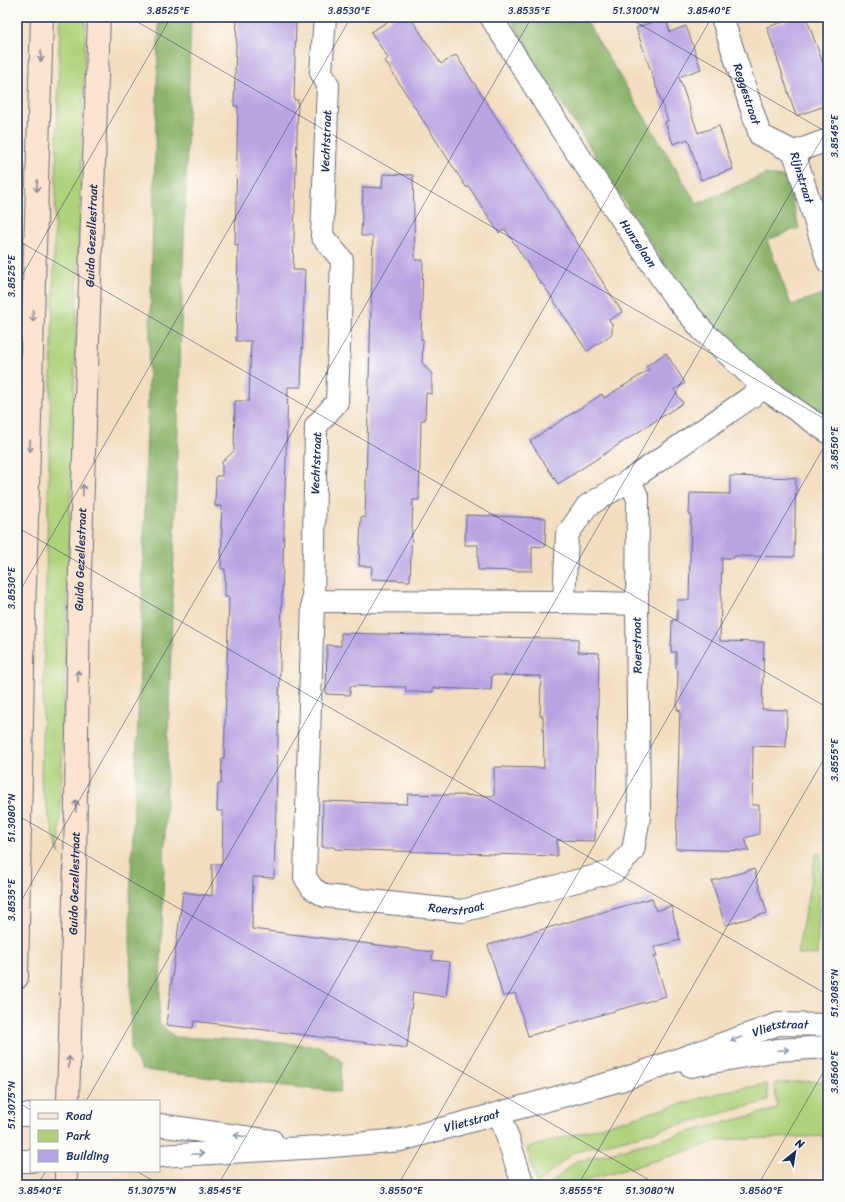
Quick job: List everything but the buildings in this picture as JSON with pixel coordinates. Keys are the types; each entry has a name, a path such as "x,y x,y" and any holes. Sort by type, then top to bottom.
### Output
{"main road":[{"path":"17,978 24,617 42,17"},
{"name":"Guido Gezellestraat","path":"68,1100 75,865 79,600 99,17"},
{"path":"66,1172 66,1185"}],"street":[{"name":"Vechtstraat","path":"313,601 316,426 337,402 342,260 322,236 328,85 321,72 325,17"},
{"name":"Hunzelaan","path":"491,17 564,132 673,295 703,331 764,388 828,432"},
{"name":"Reggestraat","path":"722,17 760,135 794,152"},
{"name":"Rijnstraat","path":"828,140 794,152 828,262"},
{"path":"313,601 564,602 567,535 587,506 630,480 764,388"},
{"name":"Roerstraat","path":"313,601 305,877 312,888 325,896 462,911 615,870 633,850 639,817 637,604 638,499 630,480"},
{"name":"Roerstraat","path":"564,602 637,604"},
{"name":"Vlietstraat","path":"160,1156 321,1148 401,1140 621,1080 778,1024 828,1025"},
{"name":"Vlietstraat","path":"621,1080 777,1050 828,1047"},
{"path":"500,1114 523,1185"},
{"path":"17,1115 30,1115"},
{"name":"Vlietstraat","path":"160,1125 321,1148"},
{"path":"17,1161 30,1161"}],"green space":[{"path":"60,17 86,17 59,855 41,784"},
{"path":"159,17 191,17 159,1023 175,1037 245,1040 319,1046 342,1061 340,1092 142,1070 131,1050 130,899 140,672"},
{"path":"510,17 584,17 697,204 765,174 786,178 799,228 767,240 791,305 823,294 828,307 828,421 743,355 689,303 533,58"},
{"path":"816,854 821,854 817,955 797,954"},
{"path":"828,1082 828,1136 720,1140 668,1157 571,1185 549,1185 575,1162 777,1109 775,1083"},
{"path":"767,1084 768,1101 572,1153 537,1184 527,1148 726,1091"}]}
